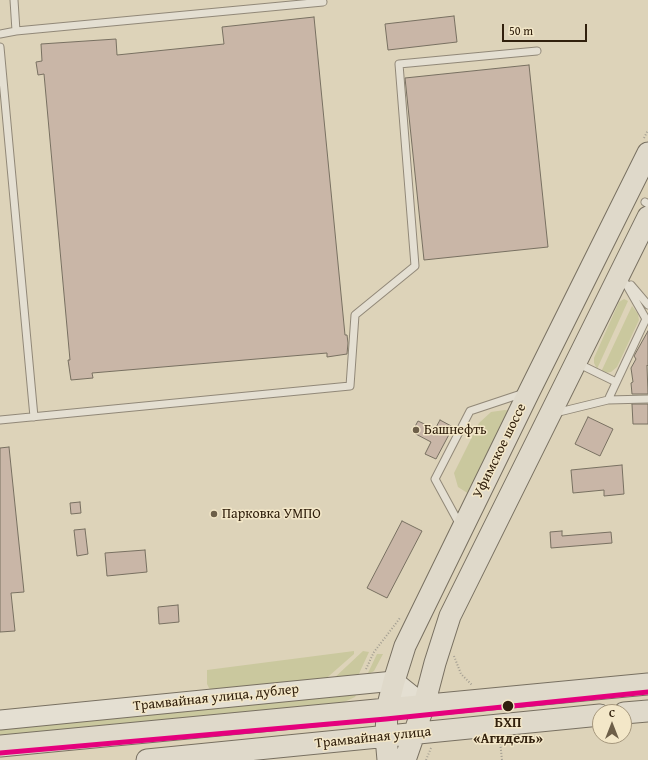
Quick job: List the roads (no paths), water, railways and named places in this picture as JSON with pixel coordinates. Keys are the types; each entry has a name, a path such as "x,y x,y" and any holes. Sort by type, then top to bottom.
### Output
{"main road":[{"name":"Уфимское шоссе","path":"388,760 386,736 387,708 405,646 648,153"},
{"name":"Уфимское шоссе","path":"405,760 424,705 435,663 450,616 577,363 620,273 647,207"},
{"path":"405,646 435,663"},
{"name":"Трамвайная улица","path":"0,746 648,684"},
{"path":"632,712 648,711"},
{"name":"Трамвайная улица","path":"147,760 592,716"}],"street":[{"path":"394,680 424,705"},
{"name":"Трамвайная улица, дублер","path":"0,720 394,680"}],"lane":[{"path":"14,0 16,31"},
{"path":"0,34 16,31 323,2"},
{"path":"0,47 34,417"},
{"path":"0,420 350,386 354,315 415,266 399,64 537,52"},
{"path":"620,273 648,305"},
{"path":"608,400 646,319 620,273"},
{"path":"577,363 616,382"},
{"path":"462,528 435,479 470,411 529,392"},
{"path":"551,414 608,400 648,399"}],"place":[{"name":"Башнефть","path":"416,430"},
{"name":"Парковка УМПО","path":"214,514"},
{"name":"БХП «Агидель»","path":"508,706"}]}
